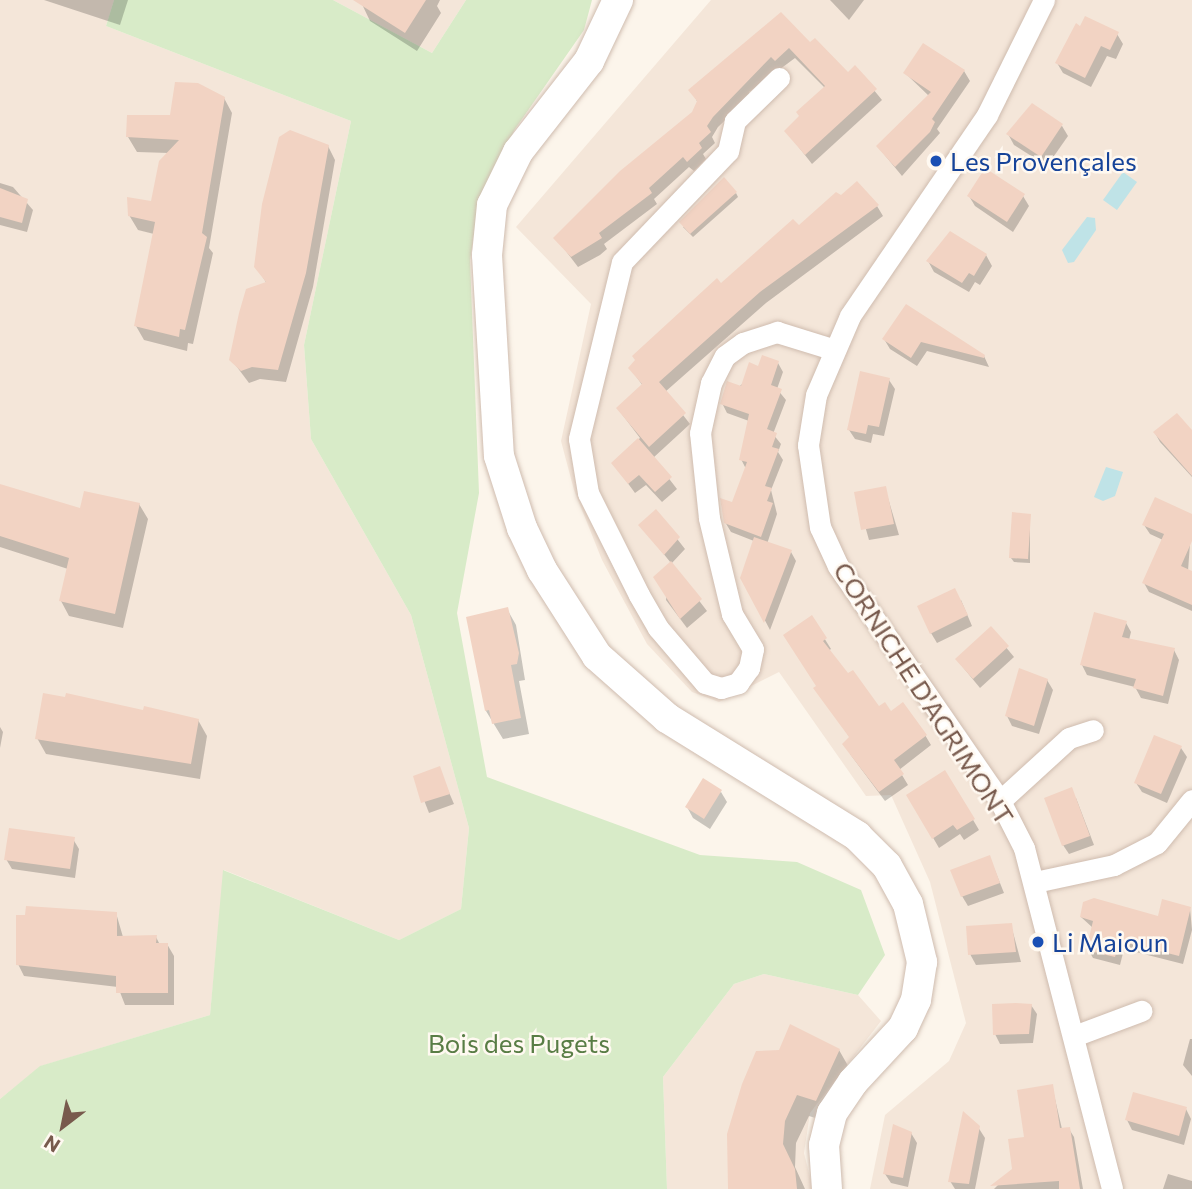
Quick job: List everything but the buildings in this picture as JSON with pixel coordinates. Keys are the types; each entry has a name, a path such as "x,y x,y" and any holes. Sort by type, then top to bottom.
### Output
{"main road":[{"path":"618,0 589,61 518,152 492,205 487,255 499,456 519,518 542,570 597,656 667,718 857,836 887,866 908,904 922,962 916,1000 903,1028 853,1082 832,1113 824,1145 827,1189"}],"street":[{"name":"CORNICHE D'AGRIMONT","path":"1044,0 987,115 877,272 832,349 816,395 808,445 820,527 863,607 1000,801 1035,881 1112,1189"},
{"path":"779,78 735,121 728,151 622,261 579,439 588,493 639,595 658,628 705,683 721,688 738,683 749,668 753,649 732,614 709,518 700,433 711,383 725,356 743,343 777,332 832,349"},
{"path":"1000,801 1069,738 1093,730"},
{"path":"1035,881 1125,859 1157,842 1192,800"},
{"path":"1074,1036 1141,1011"}],"shaded area":[{"path":"0,0 114,0 106,26 351,121 304,345 311,439 411,615 469,828 461,909 399,940 224,870 210,1015 41,1066 0,1099"},
{"path":"333,0 466,0 432,53"},
{"path":"711,0 1192,0 1192,1189 870,1189 885,1115 949,1061 966,1023 930,882 891,795 866,796 779,672 719,702 692,692 647,644 602,560 574,490 561,441 591,304 516,227"},
{"path":"764,974 858,995 881,1021 810,1113 804,1153 813,1189 667,1189 663,1077 734,984"}],"green space":[{"name":"Bois des Pugets","path":"114,0 333,0 432,53 466,0 592,0 584,30 515,129 480,196 470,260 479,493 457,613 487,777 700,855 797,862 861,890 885,955 858,995 764,974 734,984 663,1077 667,1189 0,1189 0,1099 40,1066 210,1015 223,870 399,940 461,909 469,828 411,615 311,439 304,345 351,121 106,26"}],"water":[{"path":"1123,172 1137,182 1117,210 1103,200"},
{"path":"1087,217 1095,218 1096,230 1074,262 1068,263 1062,250"},
{"path":"1106,467 1123,472 1115,496 1103,501 1094,497"}],"place":[{"name":"Les Provençales","path":"936,161"},
{"name":"Li Maioun","path":"1038,942"}]}
